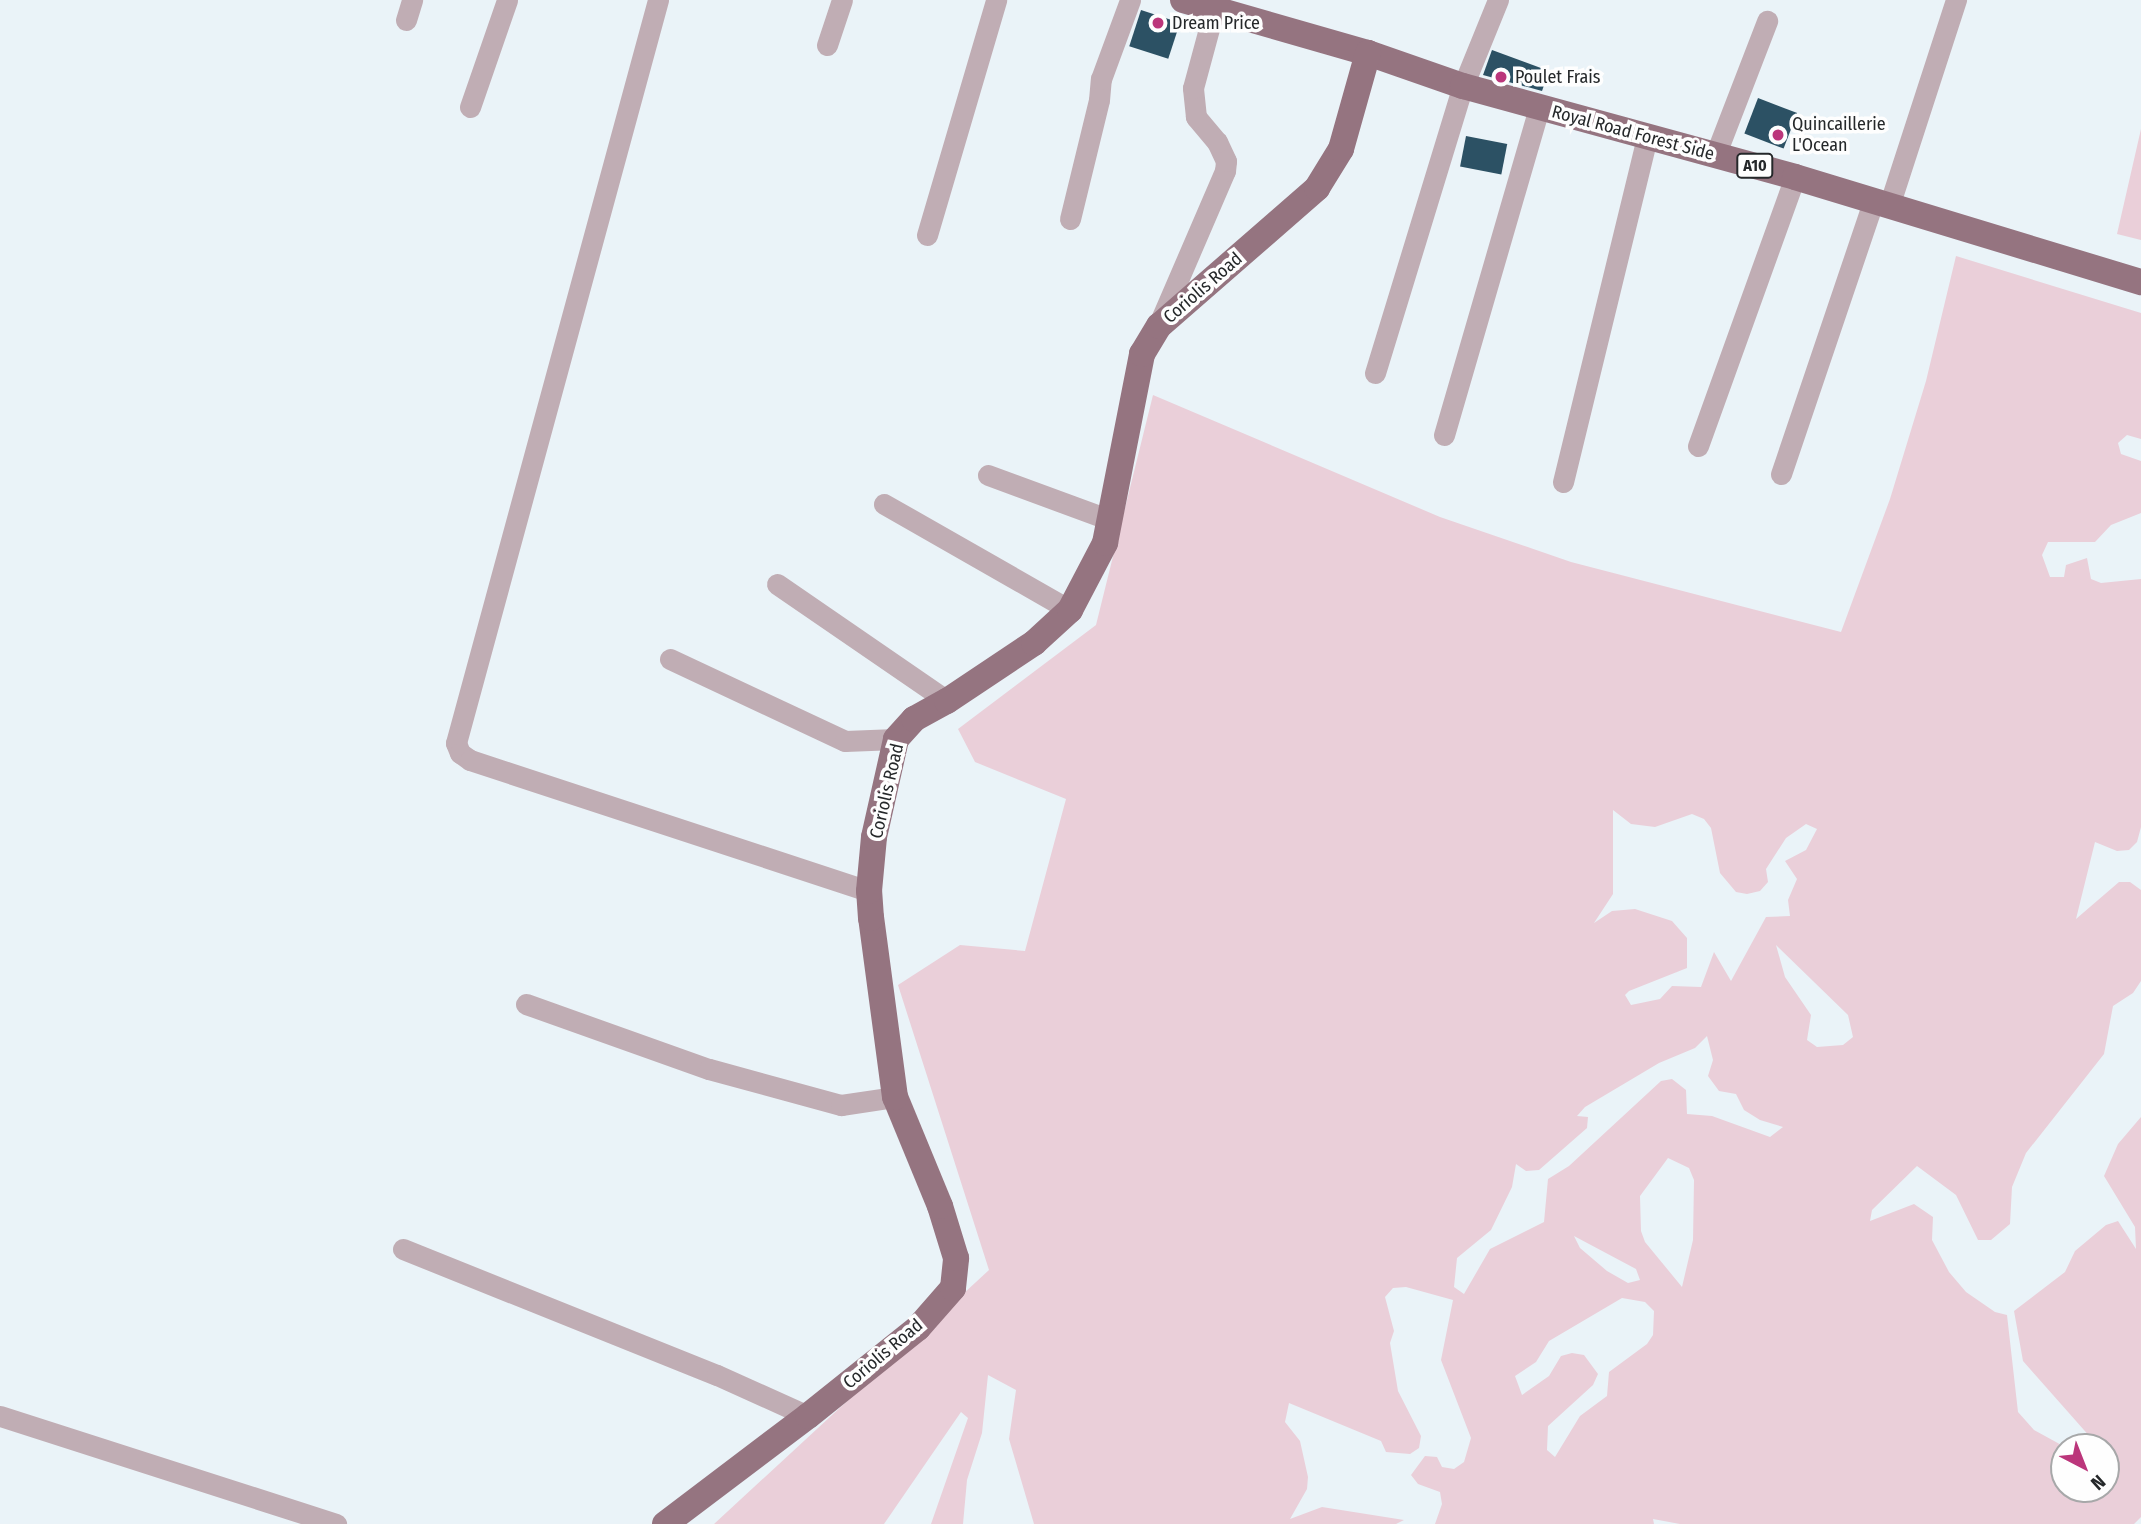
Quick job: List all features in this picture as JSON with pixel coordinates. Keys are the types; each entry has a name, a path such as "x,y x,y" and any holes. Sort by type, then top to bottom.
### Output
{"main road":[{"name":"A10","path":"1184,0 1368,52"},
{"name":"Coriolis Road","path":"665,1524 808,1416 918,1328 953,1288 956,1258 940,1206 895,1097 869,891 874,837 896,740 914,719 947,701 1034,643 1070,610 1105,543 1142,354 1158,326 1317,188 1341,149 1368,52"},
{"name":"Royal Road Forest Side","path":"1368,52 1463,86 1795,177 2141,282"}],"street":[{"path":"470,107 507,0"},
{"path":"658,0 456,743 460,753 470,760 869,891"},
{"path":"827,45 842,0"},
{"path":"927,235 996,0"},
{"path":"1070,219 1099,100 1101,79 1130,0"},
{"path":"1375,373 1463,86 1498,0"},
{"path":"1781,474 1956,0"},
{"path":"1158,326 1225,171 1226,161 1217,142 1196,117 1193,88 1214,10"},
{"path":"1716,156 1768,21"},
{"path":"1444,435 1539,107"},
{"path":"1563,482 1647,137"},
{"path":"1698,446 1795,177"},
{"path":"988,475 1110,520"},
{"path":"884,504 1070,610"},
{"path":"777,584 947,701"},
{"path":"670,659 845,741 896,740"},
{"path":"526,1004 709,1069 841,1105 895,1097"},
{"path":"403,1249 717,1375 808,1416"},
{"path":"0,1416 335,1524"}],"shaded area":[{"path":"2141,129 2141,240 2117,234"},
{"path":"1956,256 2141,313 2141,439 2127,435 2118,443 2121,454 2141,461 2141,513 2111,525 2095,542 2048,542 2042,555 2050,577 2064,577 2066,565 2087,558 2091,579 2101,583 2141,579 2141,827 2137,842 2129,850 2117,851 2095,842 2076,919 2119,882 2130,882 2141,890 2141,981 2133,993 2113,1006 2104,1054 2026,1153 2012,1187 2010,1224 1991,1240 1978,1240 1956,1195 1917,1166 1872,1210 1870,1221 1914,1204 1933,1217 1932,1240 1949,1272 1966,1292 1995,1312 2007,1315 2018,1412 2034,1430 2050,1439 2050,1503 2120,1503 2120,1433 2087,1433 2023,1361 2014,1311 2065,1272 2075,1251 2106,1225 2118,1221 2136,1249 2135,1227 2104,1176 2118,1144 2141,1117 2141,1517 2134,1524 1680,1524 1653,1519 1654,1524 1435,1524 1442,1504 1440,1492 1418,1484 1411,1475 1425,1456 1437,1457 1442,1467 1454,1469 1464,1462 1471,1438 1441,1360 1453,1300 1406,1287 1393,1288 1385,1297 1394,1331 1390,1343 1398,1391 1421,1436 1419,1448 1410,1454 1386,1452 1381,1441 1289,1403 1285,1422 1300,1441 1308,1477 1307,1489 1290,1519 1322,1507 1404,1520 1396,1524 1034,1524 1009,1439 1016,1390 988,1375 982,1433 967,1480 963,1524 931,1524 968,1418 961,1412 884,1524 714,1524 989,1270 898,985 960,945 1025,951 1066,799 975,762 958,729 1096,625 1153,395 1440,517 1571,562 1841,632 1890,499 1926,381","holes":["1613,810 1631,824 1655,827 1692,814 1704,819 1711,828 1720,873 1736,892 1747,894 1760,891 1768,882 1766,869 1786,838 1806,824 1817,829 1806,850 1785,861 1797,879 1788,900 1790,916 1766,917 1731,981 1714,952 1701,987 1672,986 1660,999 1631,1005 1625,995 1629,991 1687,968 1687,938 1672,921 1635,909 1612,911 1594,923 1613,894","1776,945 1848,1015 1853,1037 1843,1045 1817,1047 1807,1040 1811,1015 1785,977","1707,1036 1713,1060 1708,1076 1719,1091 1736,1094 1744,1110 1760,1120 1783,1127 1770,1137 1712,1116 1687,1114 1686,1090 1672,1079 1661,1081 1569,1166 1548,1179 1544,1222 1490,1249 1464,1294 1454,1287 1457,1258 1491,1230 1512,1187 1516,1164 1526,1171 1539,1170 1587,1128 1588,1117 1577,1116 1585,1107 1659,1063 1695,1048","1668,1158 1689,1168 1694,1180 1693,1240 1682,1287 1645,1242 1641,1231 1640,1196","1574,1236 1636,1269 1640,1280 1628,1283 1607,1271 1580,1248","1622,1298 1645,1302 1654,1311 1653,1335 1647,1344 1609,1372 1607,1396 1580,1416 1555,1457 1547,1450 1548,1426 1593,1385 1598,1374 1584,1355 1572,1353 1561,1356 1549,1376 1522,1395 1515,1376 1536,1362 1549,1341"]}],"building":[{"path":"1141,10 1180,23 1168,59 1129,46"},
{"path":"1492,50 1549,71 1542,91 1483,75"},
{"path":"1758,98 1797,113 1784,149 1744,133"},
{"path":"1466,136 1507,144 1501,174 1460,166"}],"place":[{"name":"Dream Price","path":"1158,23"},
{"name":"Poulet Frais","path":"1501,77"},
{"name":"Quincaillerie L'Ocean","path":"1778,135"}]}
